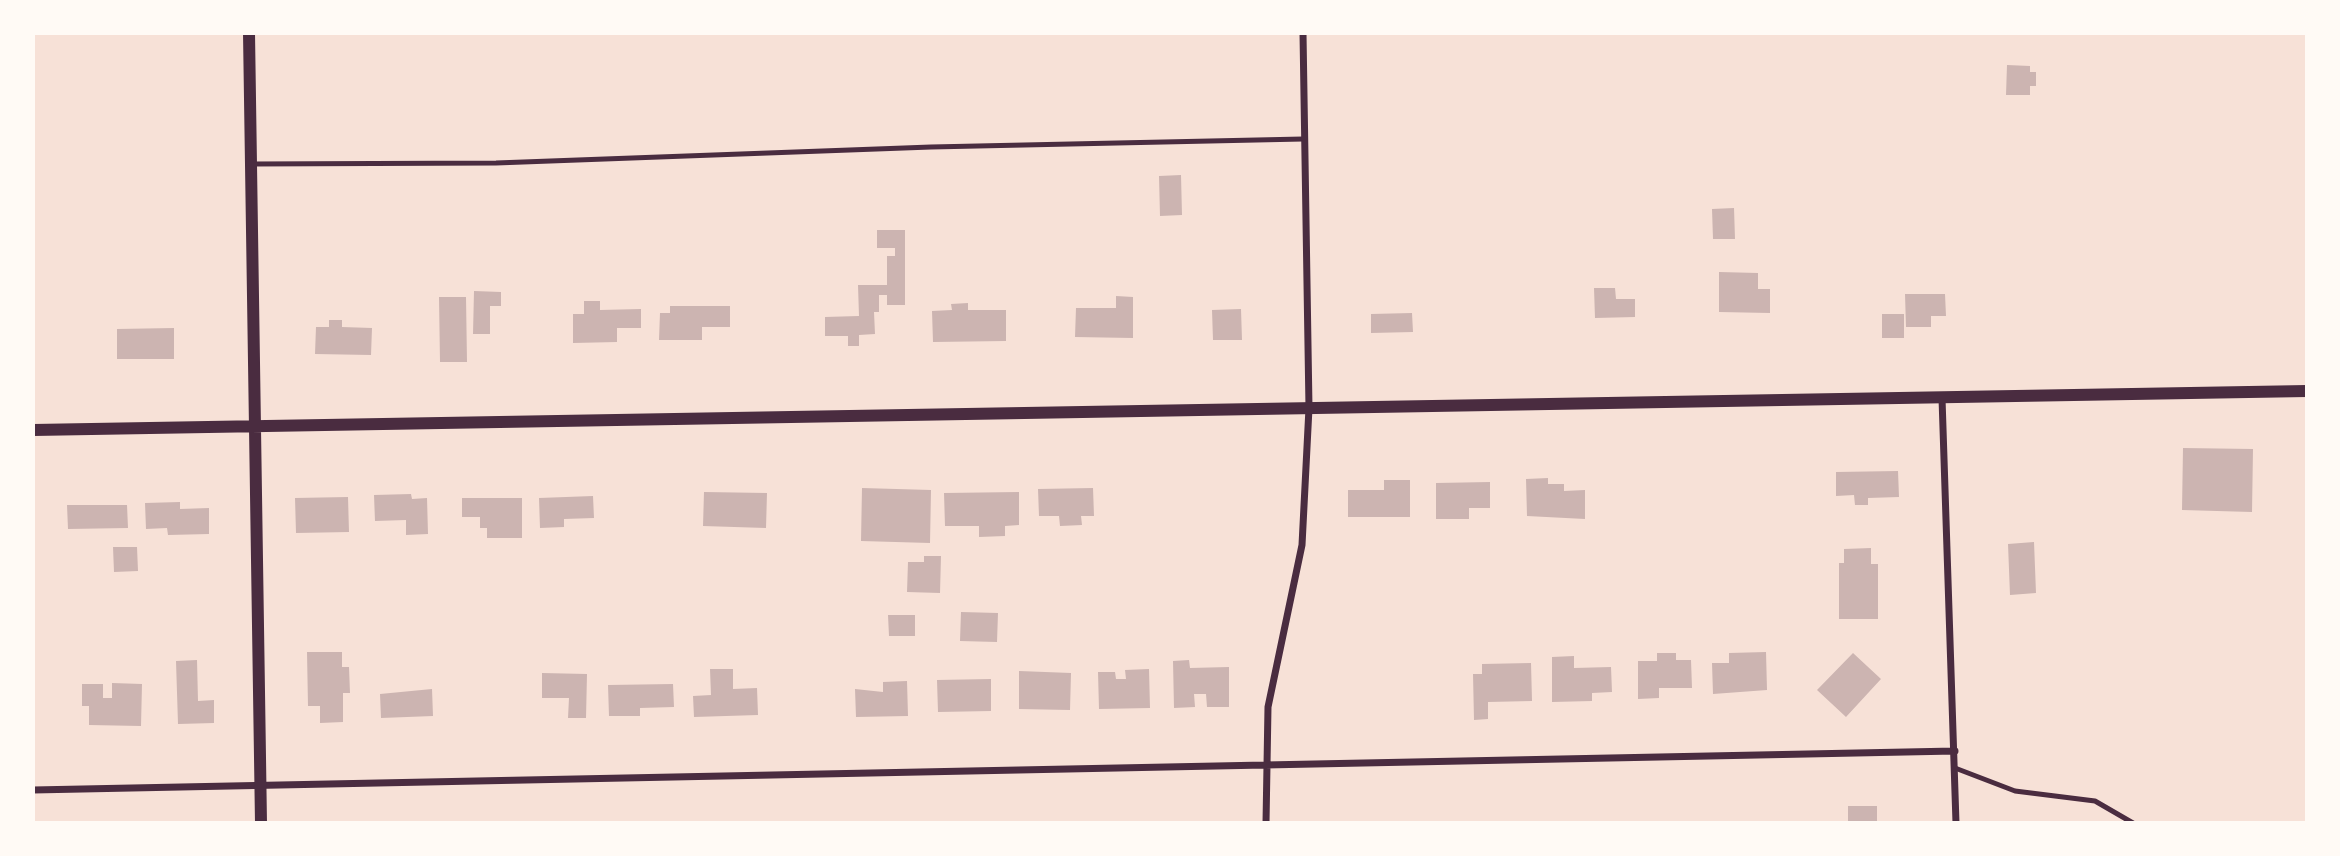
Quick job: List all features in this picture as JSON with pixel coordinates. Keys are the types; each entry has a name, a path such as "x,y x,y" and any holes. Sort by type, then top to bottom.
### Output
{"street":[{"path":"249,33 261,823"},
{"path":"1266,823 1268,706 1301,545 1308,408 1303,33"},
{"path":"33,430 2307,391"},
{"path":"1942,398 1956,823"},
{"path":"33,790 1955,751"}],"lane":[{"path":"250,164 496,163 889,148 1303,139"},
{"path":"1955,768 2015,791 2095,801 2133,823"}],"building":[{"path":"2007,65 2030,66 2030,72 2036,72 2036,86 2030,86 2030,95 2006,95"},
{"path":"1181,175 1182,215 1160,216 1159,176"},
{"path":"1734,208 1735,239 1713,239 1712,209"},
{"path":"877,230 905,230 905,305 887,305 887,295 879,295 879,312 874,312 875,334 859,335 859,346 848,346 848,336 825,336 825,317 859,316 858,285 887,285 887,256 895,256 895,248 877,248"},
{"path":"1719,272 1758,273 1758,289 1770,289 1770,313 1719,312"},
{"path":"1594,288 1615,288 1616,299 1635,299 1635,317 1595,318"},
{"path":"474,291 501,292 501,306 490,306 490,334 473,334"},
{"path":"1905,294 1945,294 1946,316 1931,316 1931,327 1906,327"},
{"path":"1116,296 1133,297 1133,338 1075,337 1076,308 1116,308"},
{"path":"439,297 466,297 467,362 440,362"},
{"path":"584,301 600,301 600,310 641,309 641,328 617,328 617,342 573,343 573,314 584,314"},
{"path":"968,303 968,310 1006,310 1006,341 933,342 932,311 952,310 951,304"},
{"path":"670,306 730,306 730,327 702,327 702,340 659,340 660,313 670,313"},
{"path":"1241,309 1242,340 1213,340 1212,310"},
{"path":"1412,313 1413,332 1371,333 1371,314"},
{"path":"1882,314 1904,314 1904,338 1882,338"},
{"path":"329,320 342,320 342,327 372,328 371,355 315,354 316,327 329,327"},
{"path":"174,328 174,359 117,359 117,329"},
{"path":"2183,448 2253,449 2252,512 2182,510"},
{"path":"1898,471 1899,497 1868,498 1868,505 1855,505 1854,495 1836,496 1836,472"},
{"path":"1548,478 1548,484 1564,484 1564,491 1585,490 1585,519 1527,516 1526,479"},
{"path":"1384,480 1410,480 1410,517 1348,517 1348,490 1384,490"},
{"path":"1490,482 1490,508 1469,508 1469,519 1436,519 1436,483"},
{"path":"862,488 931,490 930,543 861,541"},
{"path":"1093,488 1094,516 1081,516 1082,525 1060,526 1059,516 1039,516 1038,489"},
{"path":"704,492 767,493 766,528 703,526"},
{"path":"1019,492 1019,525 1005,526 1005,536 979,537 979,526 945,526 944,493"},
{"path":"411,494 412,499 427,498 428,534 406,535 406,520 375,521 374,495"},
{"path":"593,496 594,518 564,519 564,527 540,528 539,498"},
{"path":"348,497 349,532 296,533 295,498"},
{"path":"462,498 522,498 522,538 487,538 487,528 480,528 480,517 462,517"},
{"path":"180,502 180,509 209,508 209,534 168,535 167,528 146,529 145,503"},
{"path":"67,505 127,505 128,528 68,529"},
{"path":"2034,542 2036,593 2010,595 2008,544"},
{"path":"113,547 137,547 138,571 114,572"},
{"path":"1871,548 1871,564 1878,564 1878,619 1839,619 1839,563 1844,563 1844,549"},
{"path":"924,556 941,556 940,593 907,592 908,562 924,562"},
{"path":"961,612 998,613 997,642 960,641"},
{"path":"888,615 915,615 915,636 889,636"},
{"path":"307,652 342,652 342,667 349,667 350,693 343,693 343,722 320,723 320,706 308,706"},
{"path":"1766,652 1767,690 1713,694 1712,663 1729,663 1729,653"},
{"path":"1657,653 1676,653 1676,660 1691,660 1692,688 1659,688 1659,698 1638,699 1638,661 1657,661"},
{"path":"1853,653 1881,679 1846,717 1817,690"},
{"path":"1574,656 1574,668 1611,667 1612,692 1592,693 1592,701 1552,702 1552,657"},
{"path":"197,660 198,701 214,700 214,723 178,724 176,661"},
{"path":"1189,660 1190,668 1229,667 1229,707 1207,707 1206,694 1194,694 1195,707 1174,708 1173,661"},
{"path":"1531,663 1532,701 1488,702 1488,719 1474,720 1473,674 1482,674 1482,664"},
{"path":"710,669 733,669 733,689 757,688 758,715 694,717 693,696 711,695"},
{"path":"1149,669 1150,708 1099,709 1098,672 1115,672 1116,679 1126,679 1125,670"},
{"path":"1019,671 1071,673 1070,710 1019,709"},
{"path":"542,673 587,674 586,718 568,718 569,698 542,698"},
{"path":"991,679 991,711 938,712 937,680"},
{"path":"907,681 908,716 856,717 855,689 883,692 883,682"},
{"path":"112,683 142,684 141,726 89,725 89,706 82,706 82,684 103,684 103,698 112,698"},
{"path":"673,684 674,707 640,708 640,716 609,716 608,685"},
{"path":"432,689 433,716 381,718 380,694"},
{"path":"1848,806 1877,806 1877,823 1848,823"}]}
